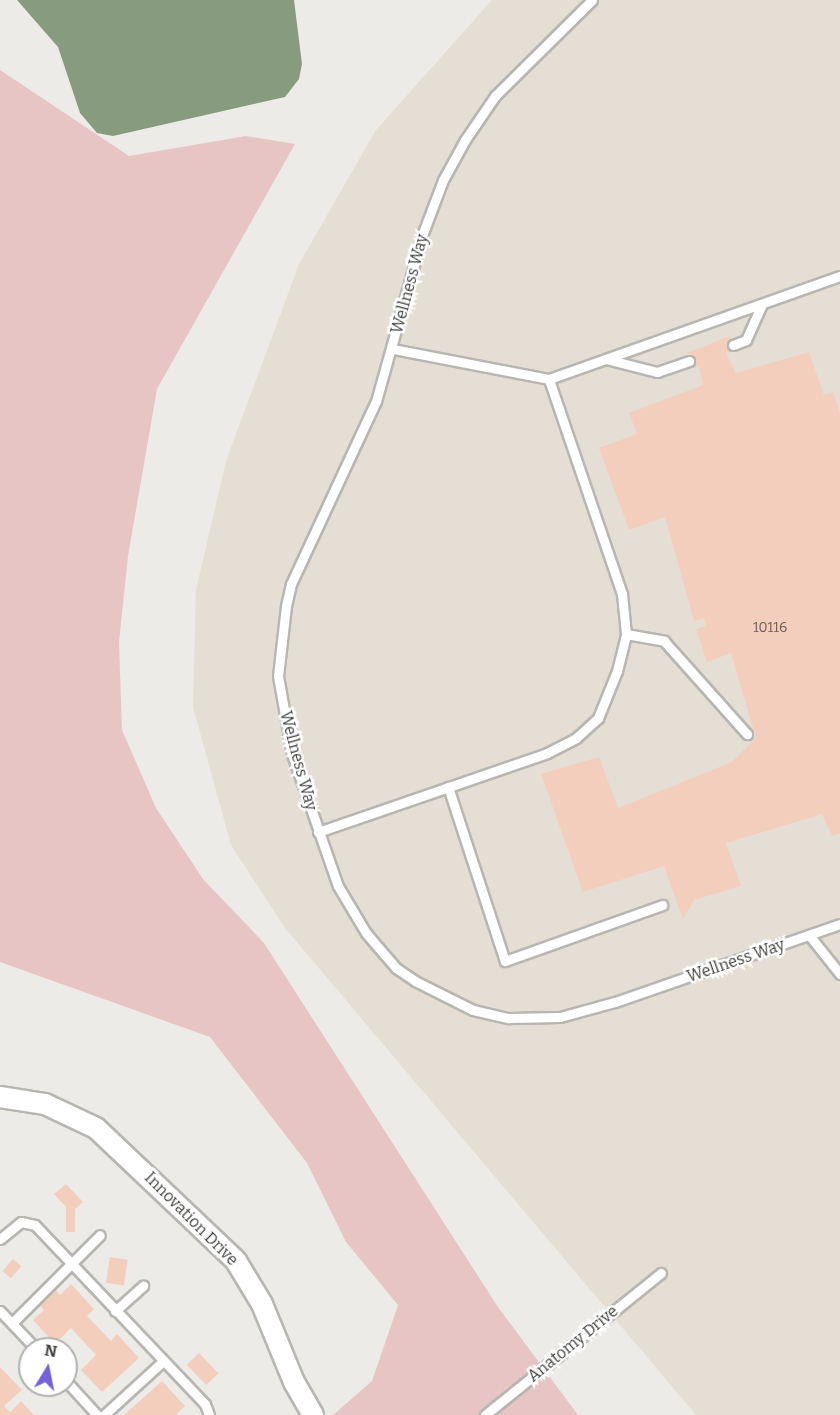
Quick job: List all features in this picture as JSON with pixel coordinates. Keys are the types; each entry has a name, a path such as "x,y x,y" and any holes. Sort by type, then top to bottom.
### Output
{"street":[{"name":"Innovation Drive","path":"0,1097 45,1104 96,1128 236,1261 262,1304 294,1382 313,1415"}],"lane":[{"name":"Wellness Way","path":"592,0 495,96 465,140 443,180 423,233 393,349 368,420 291,584 281,628 278,676 284,718 318,832 351,910 379,950 396,968 435,994 491,1015 560,1017 615,1002 840,924"},
{"path":"393,349 549,379 840,276"},
{"path":"733,345 746,340 762,304"},
{"path":"606,359 657,372 689,361"},
{"path":"318,832 547,753 576,738 598,718 617,671 626,634 622,594 549,379"},
{"path":"626,634 664,641 747,734"},
{"path":"448,787 505,961 662,905"},
{"path":"809,936 840,974"},
{"path":"0,1239 16,1224 30,1223 162,1362 206,1404 209,1415"},
{"path":"12,1323 100,1235"},
{"name":"Anatomy Drive","path":"485,1415 661,1273"},
{"path":"115,1311 142,1286"},
{"path":"0,1311 25,1337"},
{"path":"104,1415 162,1362"},
{"path":"78,1394 97,1415"}],"shaded area":[{"path":"17,0 294,0 302,64 299,79 285,97 113,136 97,133 80,113 58,47"},
{"path":"492,0 840,0 840,1415 696,1415 285,928 231,845 193,707 196,590 226,461 299,264 376,130"},
{"path":"0,70 129,156 246,136 295,144 157,389 128,556 119,642 122,730 156,808 203,879 264,943 498,1307 578,1415 333,1415 372,1381 398,1305 346,1242 307,1163 210,1037 0,962"}],"building":[{"path":"730,336 735,351 726,353 736,373 809,352 824,395 833,392 840,413 840,833 832,836 822,814 726,843 741,886 694,900 683,919 664,866 583,892 541,774 599,757 618,808 732,762 756,738 731,653 707,662 696,629 706,626 704,618 694,621 665,517 629,530 599,448 637,434 629,413 703,385 699,367 691,368 687,353"},
{"path":"66,1184 83,1202 75,1209 75,1232 66,1232 66,1207 54,1194"},
{"path":"110,1257 128,1260 124,1285 106,1283"},
{"path":"13,1259 21,1266 11,1278 3,1271"},
{"path":"71,1284 94,1309 87,1316 111,1341 117,1334 139,1358 102,1392 81,1370 96,1355 71,1328 62,1337 49,1337 33,1320 44,1310 38,1303 54,1288 60,1295"},
{"path":"199,1353 218,1373 206,1385 187,1365"},
{"path":"0,1367 18,1386 18,1394 4,1406 10,1412 21,1401 34,1415 0,1415"},
{"path":"162,1381 185,1406 176,1415 124,1415"}]}
